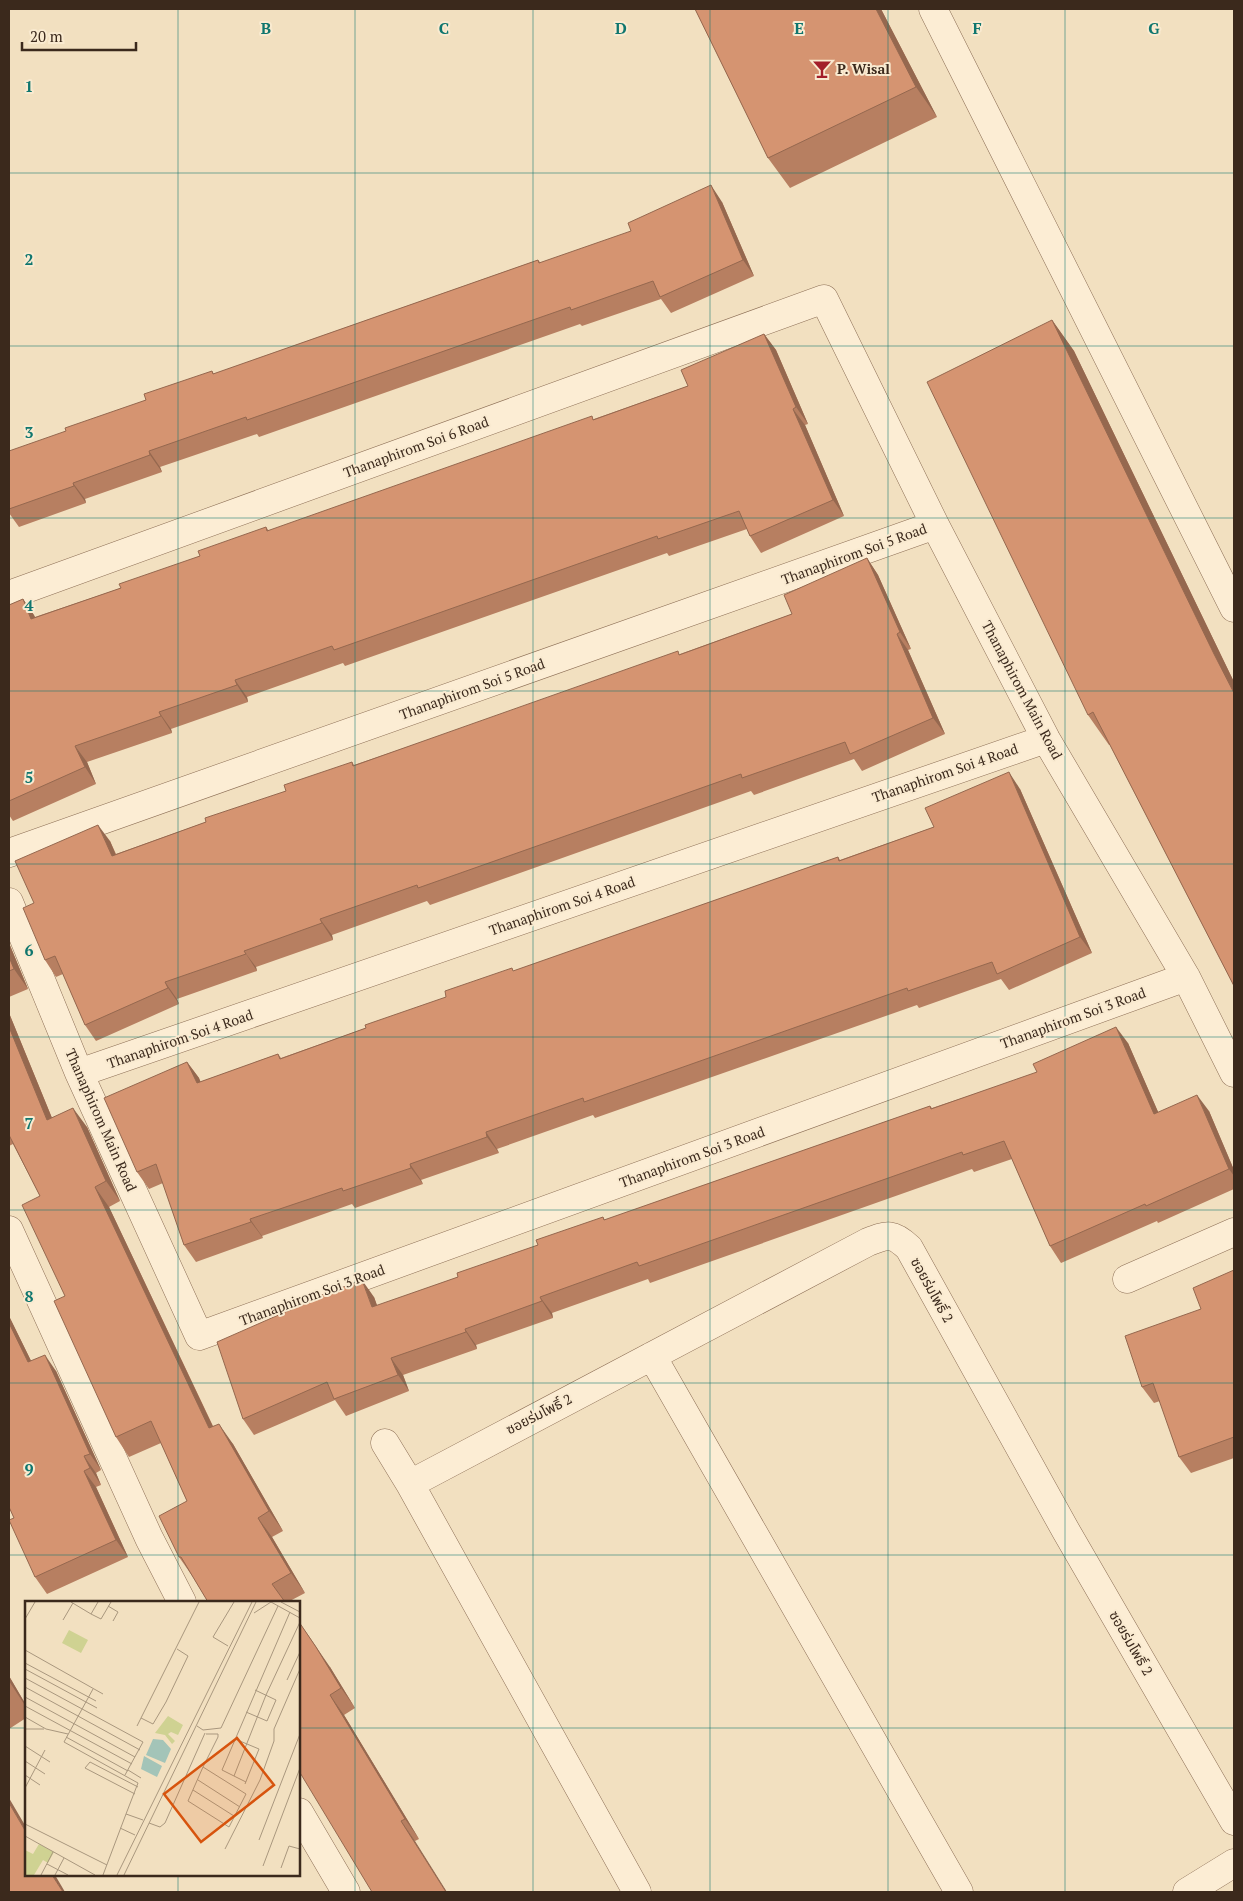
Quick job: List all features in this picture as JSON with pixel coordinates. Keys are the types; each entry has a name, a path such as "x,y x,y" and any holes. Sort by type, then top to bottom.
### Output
{"street":[{"path":"934,9 1234,608"},
{"name":"Thanaphirom Main Road","path":"824,299 935,525 1046,738 1186,977 1234,1073"},
{"name":"Thanaphirom Soi 6 Road","path":"9,595 824,299"},
{"name":"Thanaphirom Soi 5 Road","path":"9,853 935,525"},
{"name":"Thanaphirom Soi 4 Road","path":"79,1074 1046,738"},
{"name":"Thanaphirom Main Road","path":"9,902 79,1074 199,1336"},
{"name":"Thanaphirom Soi 3 Road","path":"199,1336 1186,977"},
{"path":"9,1230 149,1538 181,1601"},
{"path":"1127,1279 1234,1232"},
{"name":"ซอยร่มโพธิ์ 2","path":"410,1484 868,1242 886,1235 898,1238 909,1248 1066,1531 1234,1821"},
{"path":"652,1356 959,1892"},
{"path":"385,1443 410,1484 637,1892"},
{"path":"300,1814 346,1892"},
{"path":"1187,1892 1234,1864"}],"building":[{"name":"P. Wisal","path":"695,9 876,9 916,87 768,158"},
{"path":"711,185 743,260 660,297 653,281 571,310 570,307 247,420 246,417 149,451 150,455 73,483 74,486 9,509 9,451 66,431 65,428 146,400 144,394 212,371 213,374 538,260 539,263 631,231 628,223"},
{"path":"1052,320 1234,693 1234,986 1093,712 1088,715 927,382"},
{"path":"764,334 796,407 793,409 833,500 750,536 739,511 658,539 657,536 334,650 332,646 235,680 237,685 159,712 161,716 75,746 85,767 9,801 9,605 23,599 31,619 121,588 119,584 200,556 198,551 266,527 267,531 592,416 593,420 688,386 681,370"},
{"path":"867,558 900,632 897,634 933,718 850,754 845,742 742,778 741,774 418,888 417,885 320,919 322,923 244,951 246,954 165,982 168,988 85,1025 55,956 45,960 23,908 34,903 15,861 98,825 112,856 206,822 205,818 286,791 284,785 352,762 353,766 678,651 679,655 792,614 784,595"},
{"path":"1009,772 1080,937 997,974 992,962 908,991 907,988 584,1102 583,1098 486,1132 487,1137 410,1164 411,1168 343,1191 342,1188 250,1219 251,1222 184,1245 156,1164 137,1172 104,1098 187,1062 197,1083 278,1054 280,1059 366,1028 365,1025 446,997 445,991 512,968 513,971 838,857 839,861 934,827 925,808"},
{"path":"9,957 14,969 9,971"},
{"path":"9,1027 47,1120 73,1108 106,1181 95,1187 209,1428 219,1424 269,1511 258,1518 291,1573 272,1584 284,1601 207,1601 181,1557 179,1557 159,1516 187,1501 151,1421 116,1437 54,1301 65,1296 22,1205 40,1196 9,1135"},
{"path":"1116,1027 1154,1114 1197,1095 1229,1169 1050,1246 1004,1141 963,1155 962,1152 639,1266 637,1262 540,1297 542,1301 465,1329 466,1332 391,1358 398,1375 334,1399 327,1382 243,1419 217,1342 299,1306 298,1304 362,1280 372,1307 458,1277 457,1273 538,1245 536,1240 603,1217 604,1220 930,1106 931,1109 1037,1072 1033,1064"},
{"path":"1234,1270 1234,1437 1179,1457 1153,1383 1142,1387 1125,1336 1201,1309 1193,1288"},
{"path":"9,1323 28,1362 45,1355 90,1454 84,1456 90,1468 84,1471 116,1540 35,1577 9,1520 14,1518 9,1507"},
{"path":"300,1623 341,1688 330,1695 405,1819 401,1821 446,1892 372,1892 300,1773"},
{"path":"9,1803 25,1830 25,1876 53,1876 63,1892 9,1892"}],"place":[{"name":"P. Wisal","path":"822,69"}]}
